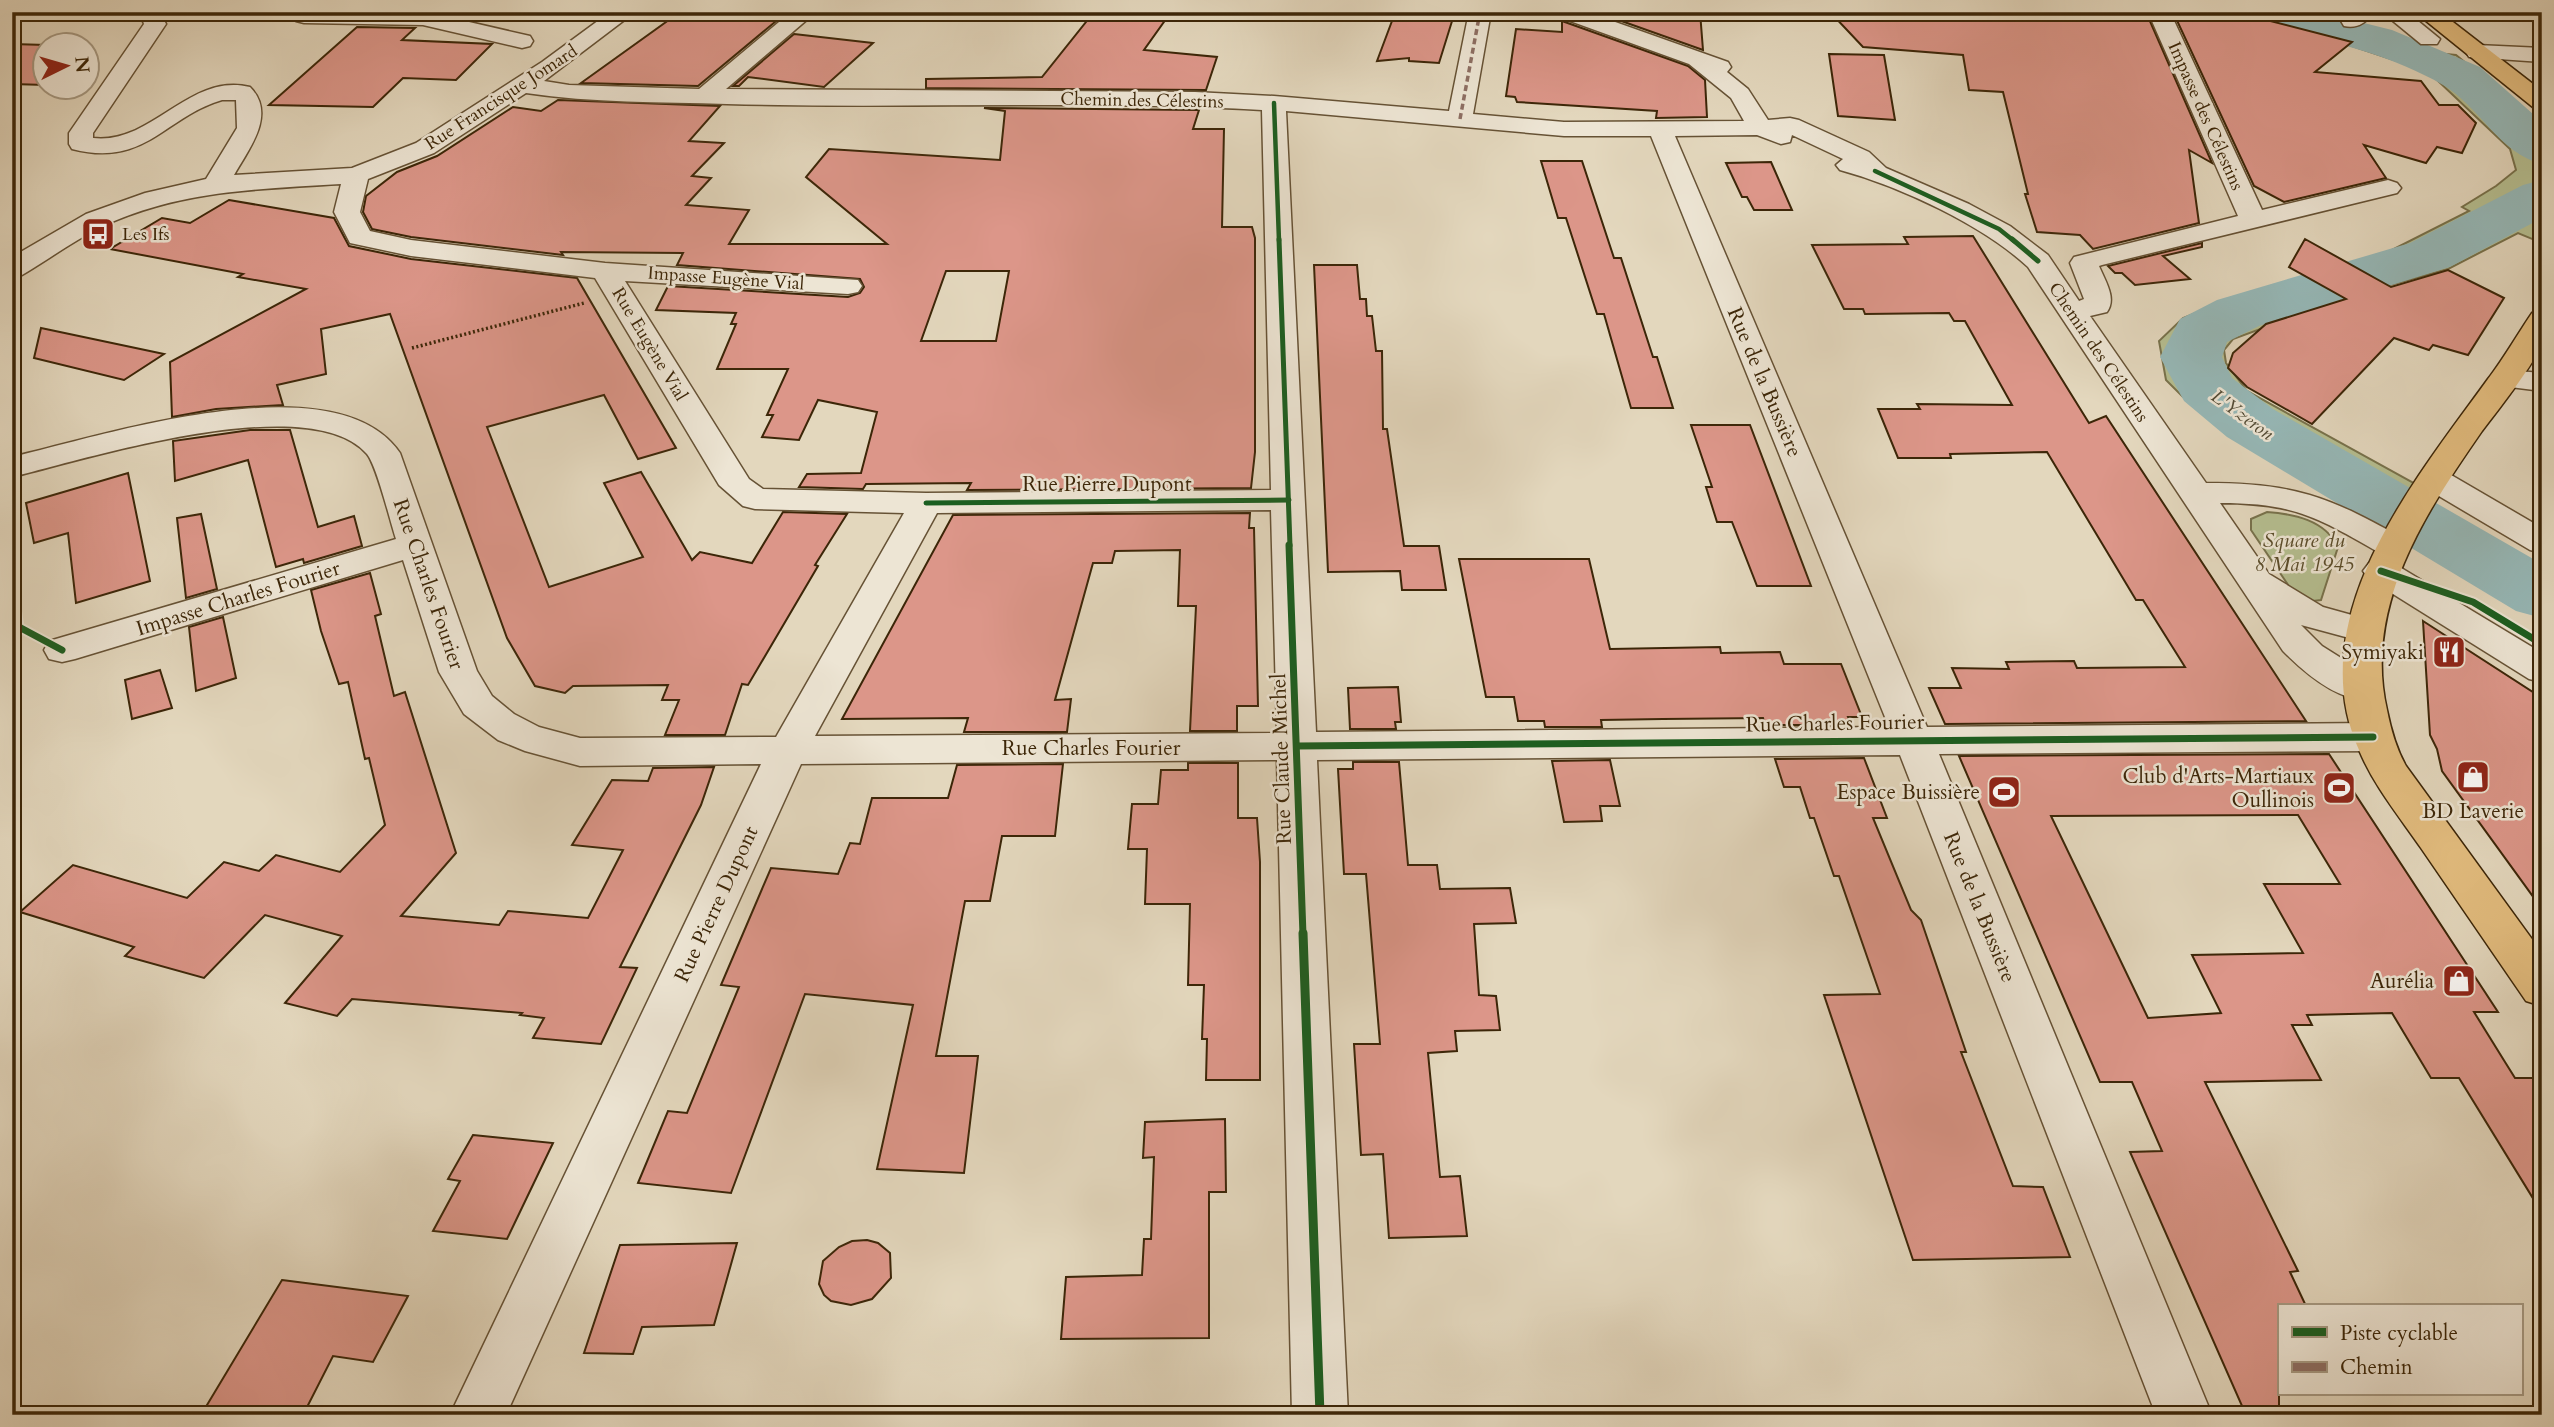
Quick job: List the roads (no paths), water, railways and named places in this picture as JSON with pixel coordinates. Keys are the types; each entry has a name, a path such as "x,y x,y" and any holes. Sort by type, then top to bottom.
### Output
{"main road":[{"path":"2426,12 2542,103"},
{"path":"2542,319 2505,379 2430,485 2391,550 2364,630 2363,689 2373,737 2390,771 2542,988"}],"street":[{"path":"134,12 152,17 155,24 81,133 81,144 96,147 118,146 140,137 210,96 242,92 248,98 249,128 216,184"},
{"path":"298,12 304,16 423,18 522,41"},
{"path":"500,12 522,41 550,67"},
{"name":"Rue Francisque Jomard","path":"12,269 95,220 154,199 216,184 356,175 425,148 550,67 624,12"},
{"path":"704,96 805,12"},
{"path":"1460,119 1480,12"},
{"path":"1567,12 1732,71 1761,90 1790,125"},
{"name":"Impasse des Célestins","path":"2159,12 2224,163 2253,220"},
{"path":"2393,12 2429,39"},
{"path":"2477,52 2542,55"},
{"path":"1697,59 1740,93 1761,128"},
{"name":"Chemin des Célestins","path":"521,85 569,92 894,100 1195,99 1274,103 1564,129 1761,128 1790,125 1860,157 1875,171"},
{"name":"Rue Claude Michel","path":"1274,103 1320,1415"},
{"name":"Chemin des Célestins","path":"1761,128 1844,164 1875,171 1985,221 2011,237 2038,261 2250,574 2281,627 2294,643 2320,666 2363,689"},
{"name":"Rue de la Bussière","path":"1660,129 1913,740 2184,1415"},
{"name":"Rue Eugène Vial","path":"356,175 346,212 360,237 612,282 736,485 755,499 926,503"},
{"path":"2072,311 2097,306 2098,299 2084,263 2093,259 2388,188"},
{"name":"Impasse Eugène Vial","path":"612,282 848,286"},
{"path":"2505,379 2542,382"},
{"name":"Rue Charles Fourier","path":"12,467 151,435 258,417 300,417 336,423 359,432 384,453 458,672 478,705 511,730 543,744 580,752 2373,737"},
{"path":"2430,485 2542,543"},
{"path":"2195,493 2243,493 2286,498 2315,505 2391,550 2542,670"},
{"name":"Rue Pierre Dupont","path":"478,1415 788,750 926,503 1289,500"},
{"name":"Impasse Charles Fourier","path":"62,650 414,545"},
{"name":"Chemin des Célestins","path":"2250,574 2295,610 2317,620 2364,630"}],"waterway":[{"name":"L'Yzeron","path":"2266,12 2376,40 2442,66 2463,77 2542,149"},
{"name":"L'Yzeron","path":"2542,196 2430,255 2238,313 2201,332 2191,357 2206,388 2250,423 2542,595"}],"place":[{"name":"Les Ifs","path":"98,234"},
{"name":"Symiyaki","path":"2449,652"},
{"name":"BD Laverie","path":"2473,777"},
{"name":"Club d'Arts-Martiaux Oullinois","path":"2339,788"},
{"name":"Espace Buissière","path":"2004,792"},
{"name":"Aurélia","path":"2459,981"}],"park label":[{"name":"Square du 8 Mai 1945","path":"2304,552"}]}
